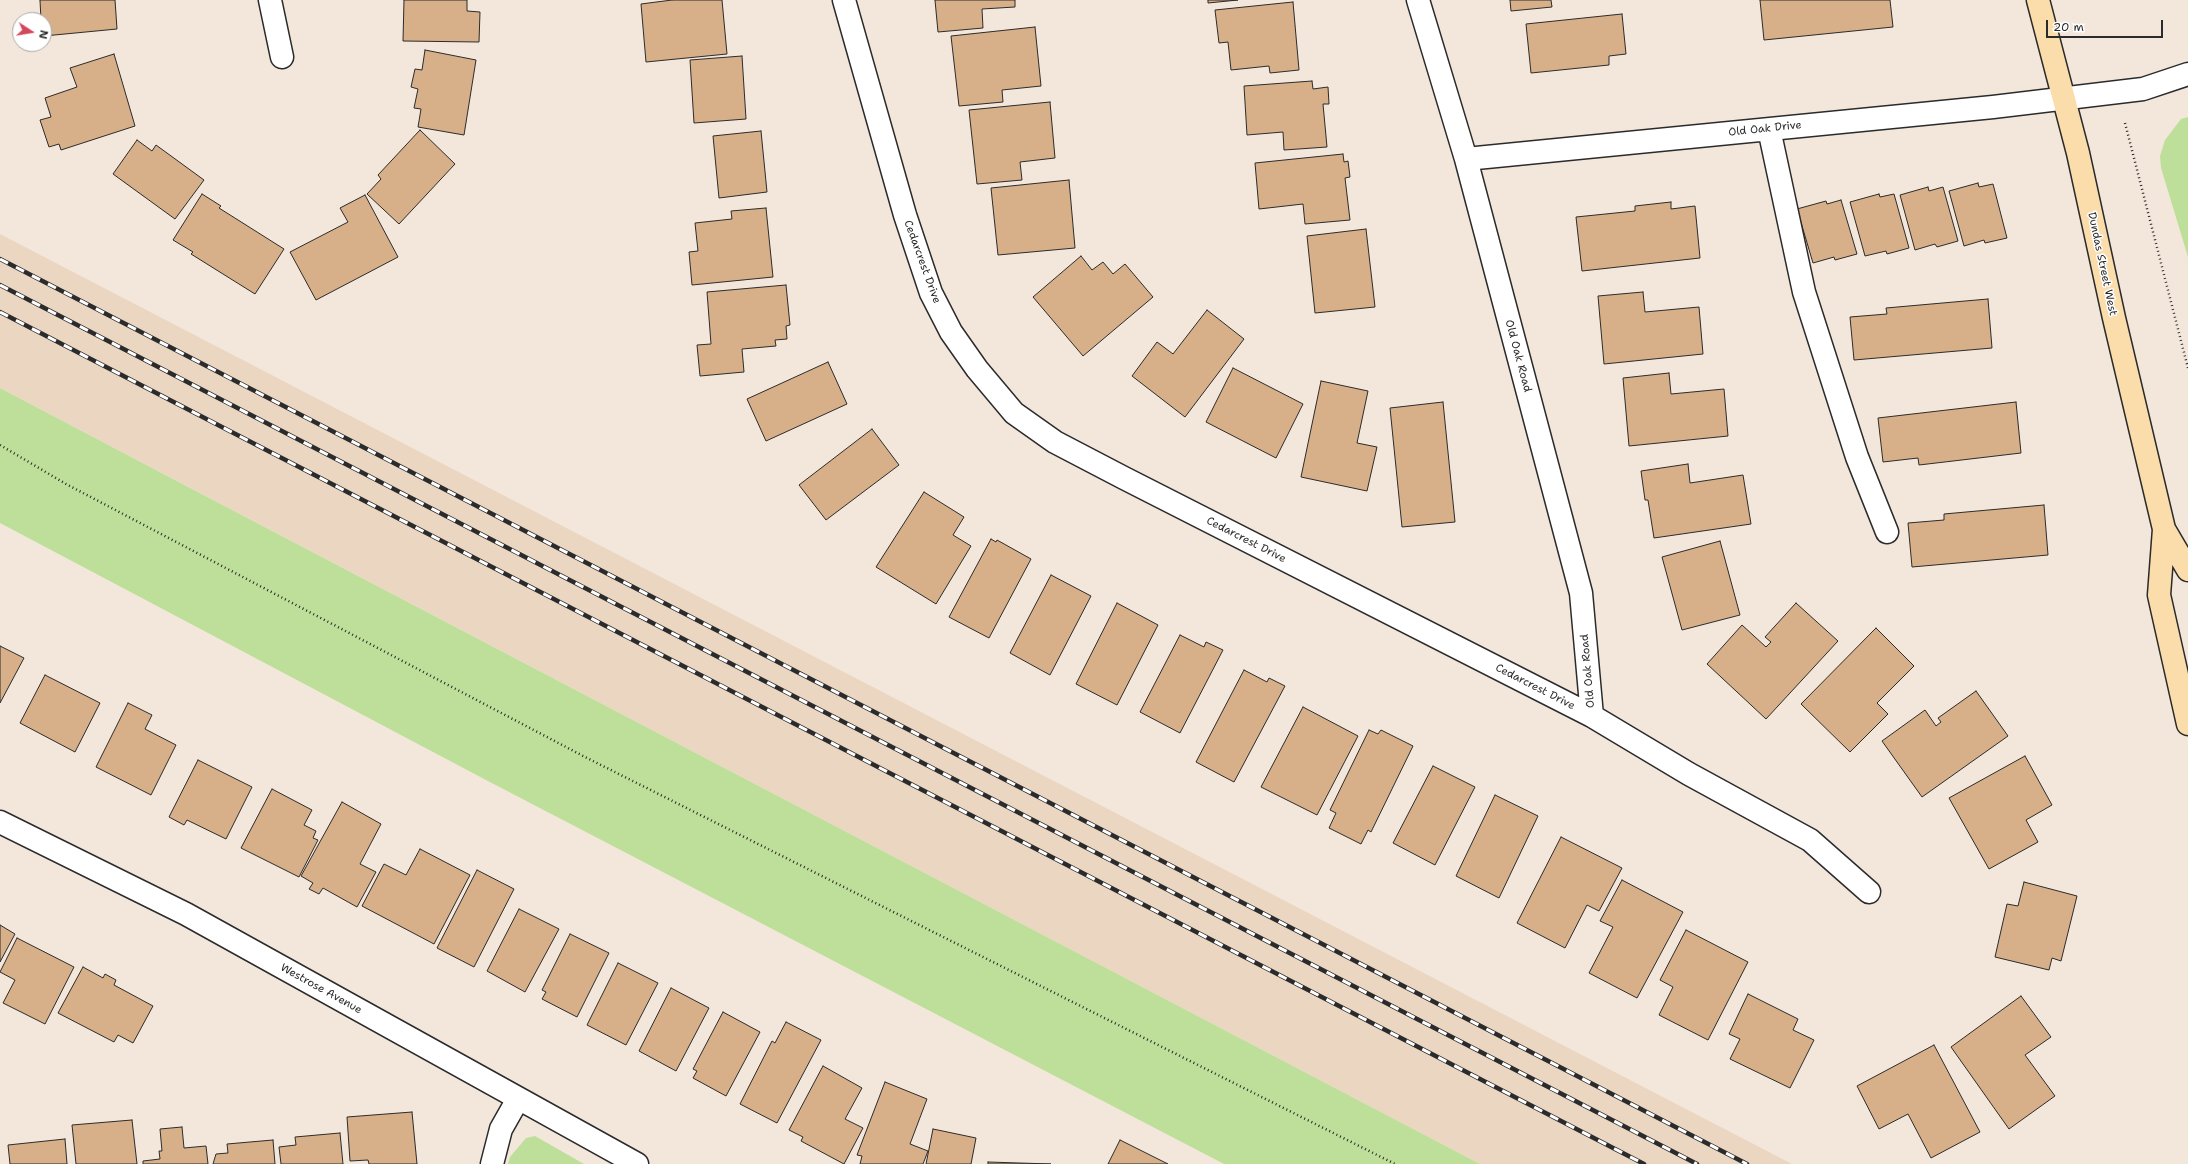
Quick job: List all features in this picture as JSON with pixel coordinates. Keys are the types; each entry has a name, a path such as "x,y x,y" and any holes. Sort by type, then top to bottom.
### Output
{"main road":[{"name":"Dundas Street West","path":"2038,0 2064,99 2164,529 2188,570"},
{"name":"Dundas Street West","path":"2164,529 2159,595 2188,724"}],"street":[{"path":"270,0 282,57"},
{"name":"Cedarcrest Drive","path":"844,0 905,215 931,293 951,332 977,369 1014,413 1055,442 1592,716 1689,774 1810,840 1869,892"},
{"name":"Old Oak Road","path":"1418,0 1466,159 1581,593 1592,716"},
{"name":"Old Oak Drive","path":"1466,159 1993,108 2143,89 2188,74"},
{"path":"1769,129 1804,292 1858,458 1887,532"},
{"name":"Westrose Avenue","path":"0,822 186,914 637,1164"},
{"path":"492,1164 501,1129 518,1099"}],"path":[{"path":"2132,144 2188,368"},
{"path":"0,445 66,484 585,756 1394,1164"}],"shaded area":[{"path":"0,234 1792,1164 1480,1164 0,388"}],"green space":[{"path":"2188,117 2188,257 2161,168 2160,156 2165,140 2181,119"},
{"path":"0,388 1480,1164 1224,1164 486,780 0,523"},
{"path":"535,1136 584,1164 508,1164 510,1157 526,1138"}],"building":[{"path":"40,0 115,0 117,29 52,35 52,12 41,12"},
{"path":"404,0 467,0 467,11 480,12 479,42 403,41"},
{"path":"672,0 722,0 727,54 646,62 641,4"},
{"path":"935,0 1015,0 1015,7 982,9 983,28 938,32"},
{"path":"1208,0 1238,0 1208,3"},
{"path":"1510,0 1551,0 1552,7 1511,11"},
{"path":"1760,0 1890,0 1893,27 1764,40"},
{"path":"1293,2 1299,70 1270,73 1269,66 1231,70 1228,42 1219,43 1215,10"},
{"path":"1622,14 1626,54 1609,56 1609,65 1531,73 1526,24"},
{"path":"1035,27 1041,86 1002,90 1003,102 959,106 951,36"},
{"path":"425,50 476,60 464,135 418,127 421,109 414,108 418,89 411,87 415,69 422,70"},
{"path":"114,54 135,126 61,150 59,144 49,147 40,120 51,117 45,98 77,87 70,68"},
{"path":"742,56 746,119 694,123 690,60"},
{"path":"1312,81 1313,89 1328,87 1329,104 1323,104 1327,147 1284,150 1283,132 1247,135 1244,86"},
{"path":"1050,102 1055,158 1020,162 1022,180 977,184 969,110"},
{"path":"420,130 455,164 399,224 367,194 381,179 378,175"},
{"path":"761,131 767,192 719,198 713,136"},
{"path":"137,140 152,151 156,145 204,180 175,219 113,174"},
{"path":"1343,154 1344,162 1348,161 1350,177 1345,178 1350,220 1305,224 1303,204 1259,209 1255,163"},
{"path":"1069,180 1075,248 998,255 991,188"},
{"path":"1978,183 1979,187 1993,184 2007,238 1985,243 1984,240 1964,246 1949,191"},
{"path":"1928,187 1929,191 1943,187 1958,241 1937,247 1935,244 1915,250 1900,195"},
{"path":"202,194 221,206 219,208 284,249 255,294 191,254 193,252 173,240"},
{"path":"1879,194 1880,197 1894,194 1909,248 1887,254 1886,251 1865,256 1850,202"},
{"path":"365,195 398,257 316,300 290,252 348,222 340,208"},
{"path":"1841,200 1857,254 1835,260 1834,257 1813,263 1797,209 1826,201 1827,204"},
{"path":"1671,202 1671,209 1695,206 1700,258 1582,271 1576,217 1635,211 1635,206"},
{"path":"766,208 773,277 692,285 689,252 698,251 695,223 732,219 731,211"},
{"path":"1366,229 1375,307 1315,313 1307,236"},
{"path":"1081,256 1092,270 1103,262 1113,274 1125,264 1153,297 1083,356 1033,297"},
{"path":"786,285 790,325 786,326 787,339 775,340 776,346 742,349 744,372 700,376 697,345 711,344 707,292"},
{"path":"1643,292 1645,312 1699,307 1703,354 1604,364 1598,296"},
{"path":"1988,299 1992,348 1854,360 1850,317 1887,314 1886,308"},
{"path":"1207,310 1244,339 1185,417 1132,376 1157,342 1173,354"},
{"path":"828,362 847,404 766,441 747,399"},
{"path":"1233,368 1303,404 1276,458 1206,422"},
{"path":"1669,373 1671,394 1724,389 1728,436 1629,446 1623,378"},
{"path":"1321,381 1368,391 1357,443 1377,447 1367,491 1301,477"},
{"path":"1443,402 1455,522 1402,527 1390,408"},
{"path":"2016,402 2021,453 1919,465 1918,458 1883,462 1878,418"},
{"path":"872,429 899,465 826,520 799,485"},
{"path":"1688,464 1690,483 1743,475 1751,524 1654,538 1648,500 1645,500 1641,471"},
{"path":"924,492 964,517 953,535 971,546 936,604 876,567"},
{"path":"2044,505 2048,555 1912,567 1908,523 1944,520 1944,514"},
{"path":"991,539 996,542 997,540 1031,559 989,638 949,617"},
{"path":"1720,541 1740,615 1682,630 1662,557"},
{"path":"1051,575 1091,596 1050,675 1010,653"},
{"path":"1117,603 1158,625 1117,705 1076,684"},
{"path":"1796,603 1838,641 1766,719 1707,664 1742,625 1766,647 1771,642 1765,637"},
{"path":"1876,628 1914,666 1877,703 1888,714 1850,752 1801,704"},
{"path":"1180,635 1204,647 1206,642 1223,650 1180,733 1140,712"},
{"path":"0,646 24,658 0,703"},
{"path":"1244,670 1267,682 1269,678 1285,686 1234,782 1196,762"},
{"path":"45,675 100,703 75,752 20,723"},
{"path":"1976,691 2008,736 1922,797 1882,741 1925,710 1936,726 1941,722 1938,718"},
{"path":"128,703 152,715 145,729 176,745 151,795 96,767"},
{"path":"1303,707 1358,736 1317,815 1261,787"},
{"path":"1369,730 1378,734 1381,730 1413,746 1371,832 1368,830 1361,844 1329,828 1336,813 1330,810"},
{"path":"2025,756 2052,805 2026,820 2038,842 1989,869 1949,798"},
{"path":"198,760 252,787 226,839 187,820 184,825 169,817"},
{"path":"1433,766 1475,787 1435,865 1393,843"},
{"path":"272,789 312,810 304,825 316,831 313,838 318,840 299,877 241,848"},
{"path":"1495,795 1538,816 1499,898 1456,876"},
{"path":"342,802 381,824 360,864 376,872 357,907 323,888 319,894 309,889 313,883 301,876"},
{"path":"1561,837 1622,868 1599,911 1587,905 1565,948 1517,923"},
{"path":"420,849 470,875 434,944 362,906 384,864 406,875"},
{"path":"477,870 514,889 474,967 437,948"},
{"path":"1622,880 1683,912 1637,998 1589,973 1613,927 1600,921"},
{"path":"2024,882 2077,896 2061,961 2052,958 2049,970 1995,957 2007,904 2018,906"},
{"path":"519,909 559,929 525,992 487,971"},
{"path":"0,925 15,934 0,962"},
{"path":"1686,930 1748,962 1708,1040 1659,1015 1673,987 1660,980"},
{"path":"570,934 609,953 577,1017 542,999 546,992 542,990"},
{"path":"17,938 74,967 45,1024 3,1003 15,980 0,972"},
{"path":"618,963 658,983 626,1045 587,1025"},
{"path":"83,967 103,978 105,974 116,980 114,985 153,1006 133,1043 118,1035 114,1042 58,1013"},
{"path":"671,988 709,1008 676,1071 639,1051"},
{"path":"1748,994 1798,1019 1793,1030 1814,1040 1790,1088 1730,1059 1740,1039 1729,1034"},
{"path":"2021,996 2051,1037 2025,1055 2055,1096 2009,1129 1951,1047"},
{"path":"723,1012 760,1032 726,1096 693,1078 697,1071 693,1069"},
{"path":"786,1022 821,1040 777,1123 740,1104 772,1041 775,1043"},
{"path":"1934,1045 1980,1132 1931,1158 1908,1114 1879,1129 1857,1086"},
{"path":"823,1066 862,1088 845,1119 863,1128 844,1164 801,1141 803,1137 789,1130"},
{"path":"885,1082 927,1099 910,1144 928,1151 923,1164 860,1164 862,1156 857,1155"},
{"path":"412,1112 417,1164 369,1164 368,1160 350,1161 347,1117"},
{"path":"132,1120 137,1164 76,1164 72,1125"},
{"path":"182,1127 184,1148 206,1146 208,1164 143,1164 143,1161 160,1159 159,1151 162,1151 160,1129"},
{"path":"933,1129 976,1138 971,1164 926,1164"},
{"path":"340,1133 343,1164 281,1164 279,1147 296,1145 295,1137"},
{"path":"65,1139 67,1164 10,1164 8,1145"},
{"path":"273,1140 275,1164 213,1164 216,1154 228,1153 227,1144"},
{"path":"1120,1140 1168,1164 1108,1164"},
{"path":"988,1162 1051,1164 988,1164"}],"railway":[{"path":"0,259 1747,1164"},
{"path":"0,285 1697,1164"},
{"path":"0,312 1644,1164"}]}
